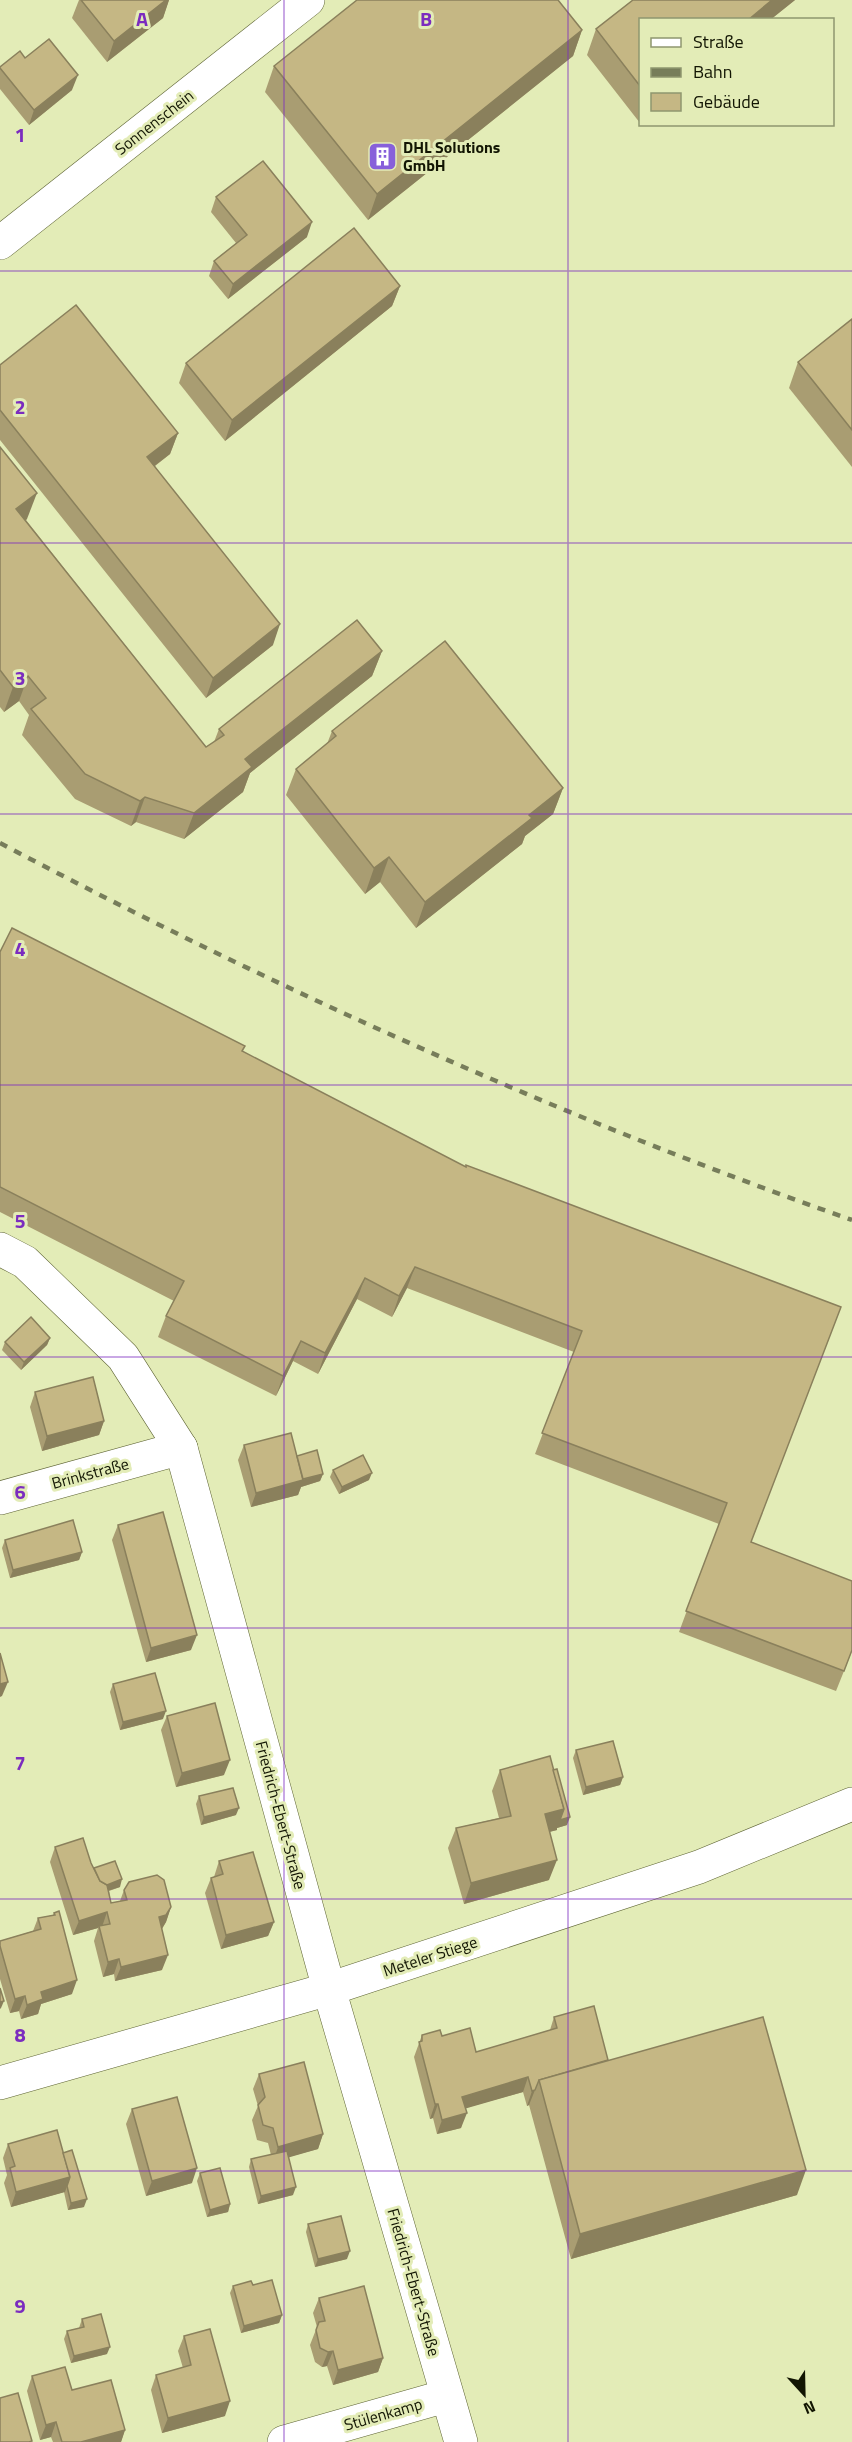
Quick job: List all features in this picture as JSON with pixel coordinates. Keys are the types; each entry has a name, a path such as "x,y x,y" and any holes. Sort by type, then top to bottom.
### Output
{"street":[{"name":"Sonnenschein","path":"0,243 308,0"},
{"name":"Friedrich-Ebert-Straße","path":"0,1249 25,1262 123,1357 181,1448 329,1989 461,2442"},
{"name":"Brinkstraße","path":"0,1498 181,1448"},
{"name":"Meteler Stiege","path":"0,2083 329,1989 699,1867 852,1804"},
{"name":"Stülenkamp","path":"284,2442 446,2396"}],"building":[{"path":"81,0 166,0 114,41"},
{"name":"DHL Solutions GmbH","path":"357,0 558,0 582,30 377,194 274,66"},
{"path":"633,0 772,0 750,18 639,18 639,85 596,29"},
{"path":"49,39 78,75 34,110 0,67 20,51 25,58"},
{"path":"263,161 312,222 233,284 214,261 247,235 216,197"},
{"path":"354,228 400,286 232,420 186,363"},
{"path":"76,305 178,433 147,457 280,624 213,678 0,410 0,365"},
{"path":"852,319 852,430 798,362"},
{"path":"0,447 37,493 16,509 206,747 224,735 219,729 357,620 382,651 245,759 252,767 194,813 145,797 140,801 85,774 31,709 46,698 28,676 13,687 0,670"},
{"path":"445,641 563,788 529,815 532,818 425,902 389,857 374,868 296,769 336,736 332,731"},
{"path":"12,928 245,1046 242,1051 466,1167 466,1165 841,1307 751,1542 852,1581 852,1650 844,1671 686,1611 727,1503 542,1433 582,1331 415,1267 399,1296 365,1278 325,1353 301,1341 283,1376 166,1316 184,1281 0,1187 0,952"},
{"path":"31,1317 50,1338 24,1362 5,1342"},
{"path":"93,1377 104,1421 47,1436 35,1392"},
{"path":"291,1433 303,1480 256,1493 244,1445"},
{"path":"317,1450 323,1474 303,1479 297,1456"},
{"path":"363,1455 372,1473 342,1487 333,1470"},
{"path":"163,1512 197,1635 151,1648 118,1525"},
{"path":"73,1520 82,1552 13,1570 5,1540"},
{"path":"0,1653 8,1682 0,1684"},
{"path":"155,1673 166,1711 123,1722 113,1684"},
{"path":"215,1703 230,1760 182,1773 167,1716"},
{"path":"613,1741 623,1777 586,1787 576,1750"},
{"path":"550,1756 564,1809 545,1814 557,1860 471,1883 456,1828 511,1816 500,1770"},
{"path":"557,1769 570,1817 560,1820 564,1809 553,1770"},
{"path":"233,1788 239,1808 204,1817 199,1796"},
{"path":"83,1838 100,1881 107,1885 111,1903 127,1900 124,1890 129,1882 157,1875 164,1880 171,1907 166,1915 159,1917 168,1955 121,1967 119,1959 108,1962 99,1926 110,1924 107,1912 79,1921 55,1847"},
{"path":"253,1852 274,1922 226,1935 211,1878 223,1874 219,1861"},
{"path":"115,1861 122,1879 107,1885 100,1881 94,1868"},
{"path":"59,1911 77,1980 41,1992 43,1999 27,2005 25,1996 15,1999 0,1941 41,1929 38,1918 55,1915 54,1913"},
{"path":"0,1988 4,2001 0,2002"},
{"path":"594,2006 608,2060 539,2080 535,2090 532,2091 528,2077 462,2097 467,2113 442,2120 438,2104 435,2104 419,2042 422,2041 422,2035 440,2030 442,2036 470,2028 476,2052 557,2028 554,2017"},
{"path":"763,2017 806,2170 580,2234 539,2080"},
{"path":"304,2062 323,2134 278,2147 273,2128 263,2125 258,2105 265,2097 259,2074"},
{"path":"177,2097 197,2168 152,2181 132,2109"},
{"path":"57,2130 70,2177 16,2192 10,2168 15,2166 8,2144"},
{"path":"72,2150 87,2199 71,2203 67,2186 70,2177 63,2153"},
{"path":"287,2151 296,2187 261,2196 251,2159"},
{"path":"220,2168 230,2204 210,2210 200,2173"},
{"path":"341,2216 350,2251 318,2259 308,2224"},
{"path":"272,2280 282,2315 244,2326 233,2286 251,2281 253,2285"},
{"path":"364,2286 383,2358 338,2370 333,2351 328,2352 320,2348 316,2330 319,2322 325,2321 319,2298"},
{"path":"101,2314 110,2347 74,2356 67,2331 84,2327 82,2319"},
{"path":"210,2329 230,2401 168,2418 156,2375 191,2365 184,2336"},
{"path":"65,2367 72,2390 111,2380 125,2430 81,2442 62,2442 56,2422 46,2425 32,2376"},
{"path":"18,2393 32,2441 0,2442 0,2398"}],"railway":[{"path":"0,843 208,949 419,1047 634,1138 852,1220"}],"place":[{"name":"DHL Solutions GmbH","path":"382,156"}]}
